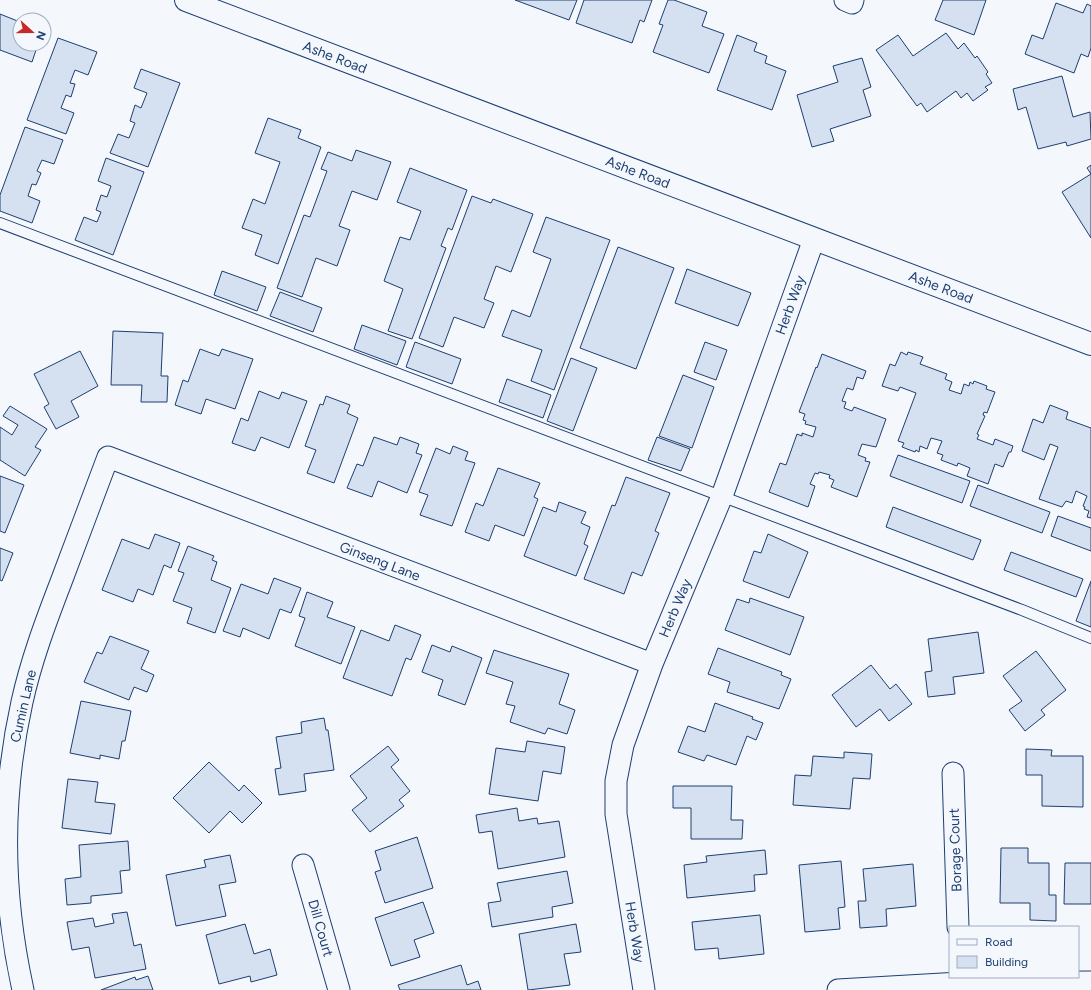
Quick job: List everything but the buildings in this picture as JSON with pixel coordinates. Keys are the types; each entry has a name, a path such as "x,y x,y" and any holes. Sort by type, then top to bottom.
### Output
{"street":[{"name":"Ashe Road","path":"186,0 1091,344"},
{"name":"Herb Way","path":"644,990 616,814 616,781 623,745 652,664 722,496 814,239"},
{"name":"Ginseng Lane","path":"108,457 652,664"},
{"name":"Cumin Lane","path":"23,990 16,959 7,880 6,848 8,792 6,758 40,637 108,457"},
{"name":"Borage Court","path":"953,773 958,926"},
{"name":"Dill Court","path":"303,865 339,990"},
{"path":"838,990 960,980 1091,982"}],"lane":[{"path":"0,223 722,496 1091,638"}]}
